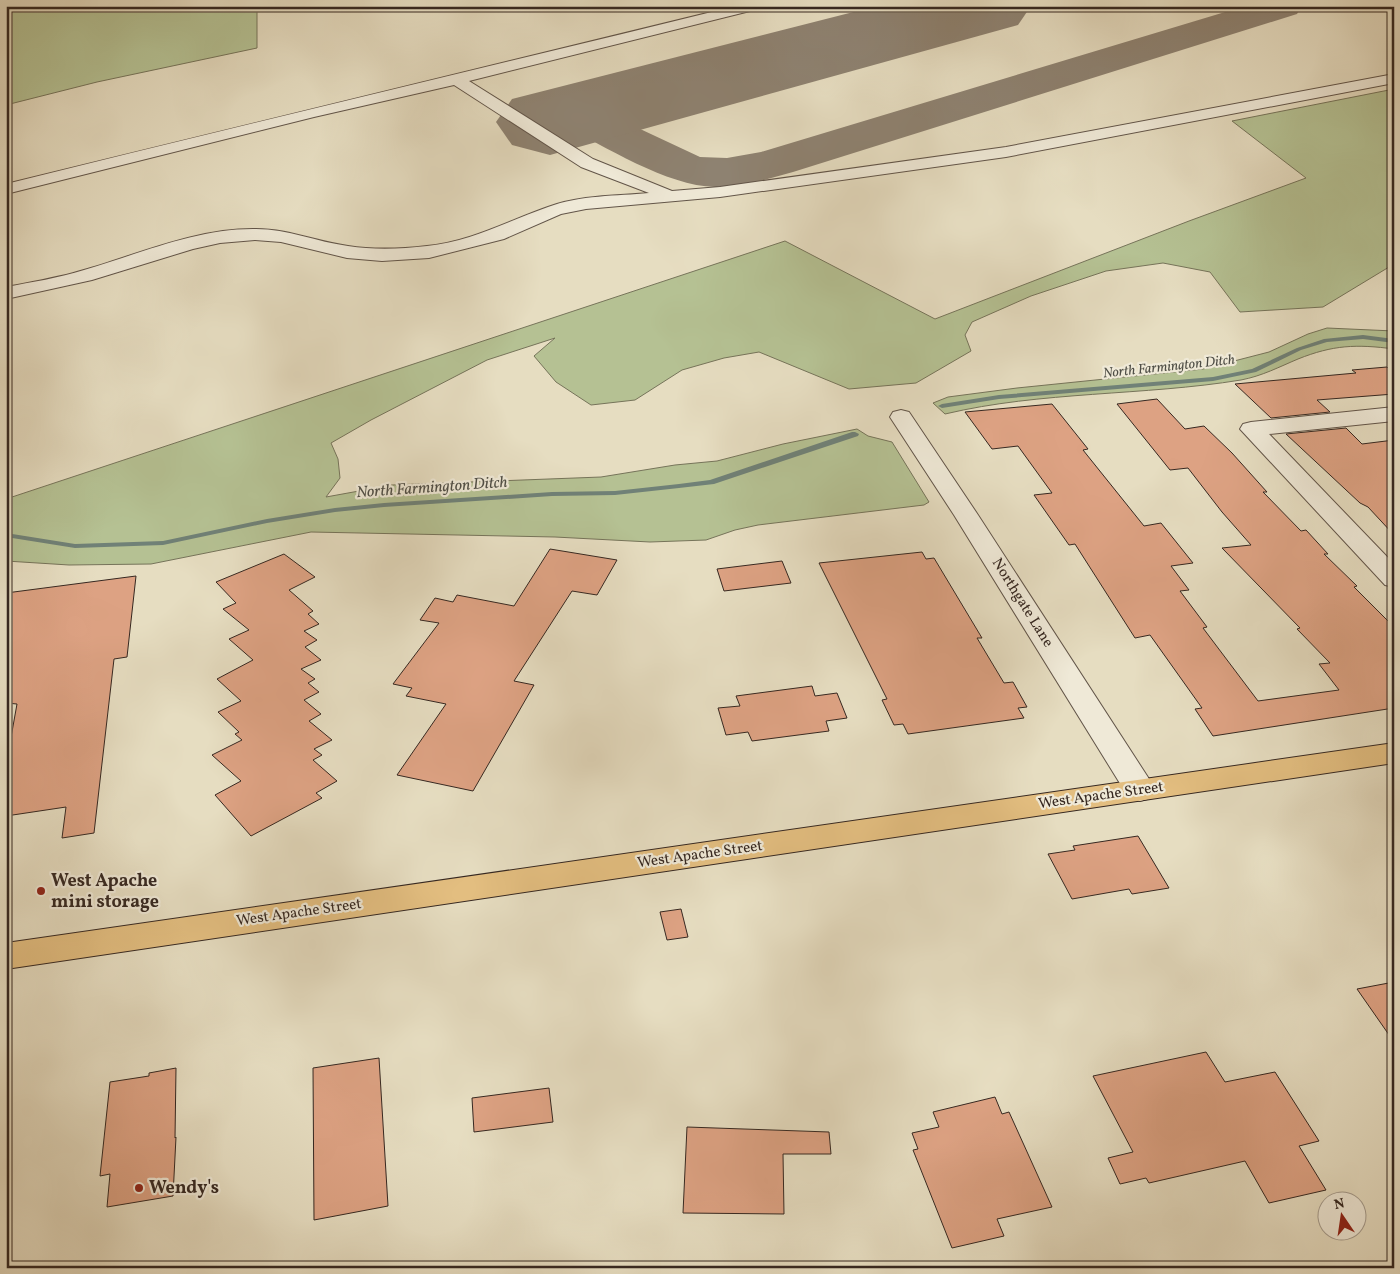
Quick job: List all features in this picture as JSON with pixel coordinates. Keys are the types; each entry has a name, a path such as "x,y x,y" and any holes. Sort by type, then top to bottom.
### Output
{"main road":[{"name":"West Apache Street","path":"6,956 1394,753"}],"street":[{"path":"6,189 313,112 456,80 753,6"},
{"path":"6,293 85,276 188,244 220,237 255,234 281,236 347,252 374,254 429,252 496,235 556,210 586,204 800,182 1006,152 1394,78"},
{"path":"456,80 586,163 673,196"},
{"path":"1394,414 1251,429 1394,579"},
{"name":"Northgate Lane","path":"901,416 977,531 1140,790"}],"green space":[{"path":"6,6 257,6 257,48 97,82 6,105"},
{"path":"1394,89 1394,264 1323,307 1240,312 1210,272 1163,263 1106,271 1031,296 972,322 965,335 971,351 916,383 849,389 759,352 724,358 682,370 635,400 591,405 556,382 534,356 555,338 487,360 371,420 331,443 338,459 340,478 326,497 392,485 601,477 675,465 717,461 783,444 857,429 868,436 892,442 929,502 924,505 758,525 735,530 706,540 650,542 555,537 311,532 151,564 69,565 6,561 6,499 785,241 935,319 1306,178 1232,121"},
{"path":"1327,328 1394,331 1394,349 1368,346 1334,348 1311,354 1249,378 1204,385 1018,401 945,414 933,403 948,397 1017,388 1203,369 1269,352 1308,334"}],"building":[{"path":"1387,367 1394,374 1394,394 1317,400 1330,412 1271,418 1235,384 1356,373 1352,370"},
{"path":"1157,399 1185,429 1204,426 1232,453 1267,492 1263,492 1301,531 1306,530 1328,554 1324,554 1357,586 1354,587 1394,627 1394,708 1213,736 1195,709 1202,708 1150,635 1135,638 1075,544 1069,545 1034,495 1052,493 1018,446 992,449 965,412 1052,404 1088,449 1083,450 1144,526 1161,523 1193,563 1171,566 1189,590 1180,591 1207,627 1203,628 1258,701 1339,690 1319,664 1330,663 1297,629 1300,628 1222,548 1251,545 1222,512 1188,468 1170,470 1117,404"},
{"path":"1346,428 1362,444 1394,440 1394,535 1368,507 1360,503 1286,434"},
{"path":"550,549 617,560 597,595 572,591 514,681 534,685 473,791 397,775 446,704 406,696 412,688 393,684 439,623 420,620 435,598 453,602 457,595 514,606"},
{"path":"922,552 926,559 934,558 982,638 977,638 1004,683 1013,682 1027,707 1018,708 1024,718 908,734 903,724 894,725 882,700 887,699 819,563"},
{"path":"284,554 315,577 289,590 313,611 308,614 319,624 304,631 317,640 305,647 321,660 301,669 315,679 308,683 319,692 304,700 321,714 309,721 332,740 314,749 322,755 313,760 337,781 316,793 322,798 251,836 215,795 241,781 212,755 242,740 235,734 239,732 218,712 241,701 217,679 253,660 229,639 249,630 223,609 236,603 216,582"},
{"path":"782,561 791,583 724,591 717,569"},
{"path":"136,576 127,657 114,659 94,833 62,838 66,807 6,816 6,765 17,704 6,703 6,593"},
{"path":"812,686 815,696 837,693 847,718 826,721 829,731 752,741 748,732 726,735 718,708 740,706 736,696"},
{"path":"1138,836 1169,888 1132,894 1129,889 1072,899 1048,854 1075,850 1073,846"},
{"path":"681,909 688,937 667,940 660,912"},
{"path":"1394,982 1394,1042 1357,989"},
{"path":"1206,1052 1225,1082 1275,1072 1319,1141 1299,1146 1326,1190 1269,1203 1245,1161 1149,1183 1146,1178 1120,1184 1108,1158 1133,1152 1093,1076"},
{"path":"379,1058 388,1206 314,1220 313,1068"},
{"path":"176,1068 176,1137 173,1196 107,1207 110,1174 100,1176 110,1082 149,1076 149,1073"},
{"path":"549,1088 553,1122 474,1132 472,1098"},
{"path":"995,1097 1002,1114 1009,1112 1052,1207 997,1219 1004,1236 952,1248 913,1150 918,1149 912,1133 939,1127 933,1112"},
{"path":"687,1127 829,1132 831,1154 783,1154 784,1214 683,1213"}],"waterway":[{"name":"North Farmington Ditch","path":"942,406 999,397 1213,379 1254,371 1299,349 1326,340 1363,337 1394,341"},
{"name":"North Farmington Ditch","path":"6,535 75,546 163,543 267,521 335,510 552,494 615,493 679,486 711,482 855,434"}],"taxiway":[{"path":"576,115 687,169 714,173 752,169 1284,6"}],"runway":[{"path":"550,122 986,6"}],"place":[{"name":"West Apache mini storage","path":"41,891"},
{"name":"Wendy's","path":"139,1188"}]}
